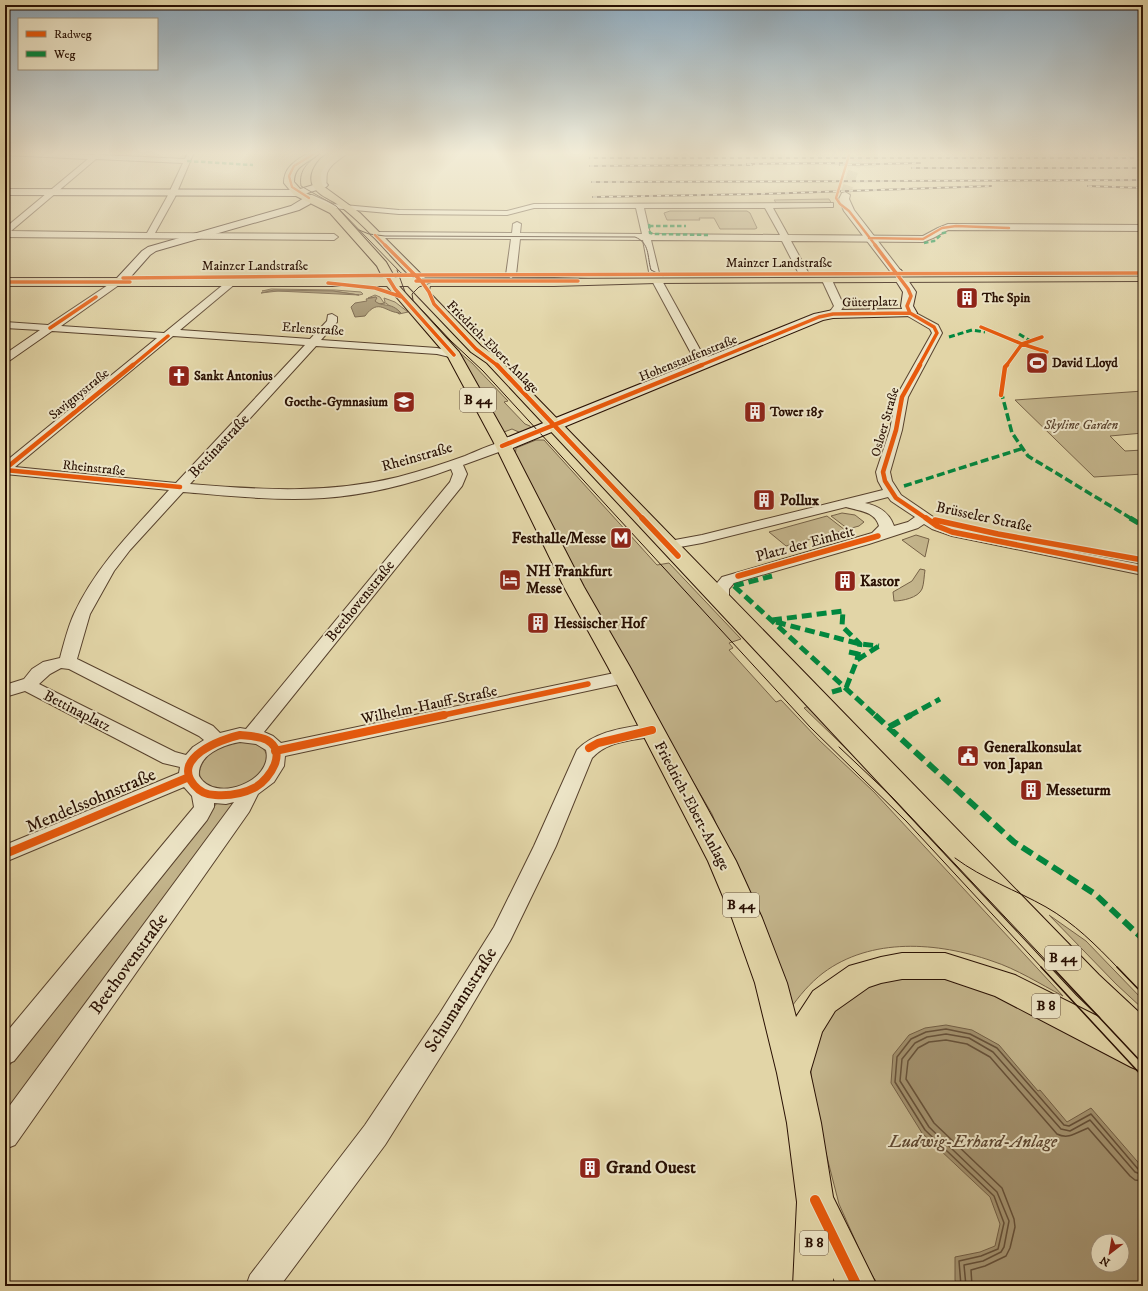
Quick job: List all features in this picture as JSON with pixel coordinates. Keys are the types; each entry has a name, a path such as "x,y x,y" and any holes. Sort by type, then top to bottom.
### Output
{"main road":[{"path":"121,280 148,251 172,239 201,235 280,212"},
{"name":"B 44","path":"335,212 377,259 389,278"},
{"name":"Friedrich-Ebert-Anlage","path":"353,212 376,235 416,279 434,304 476,349 492,360 1088,985 1143,1037"},
{"name":"Mainzer Landstraße","path":"416,279 511,275 656,279 1143,273"},
{"name":"Mainzer Landstraße","path":"416,279 464,282 656,279 804,274 1143,277"},
{"name":"Güterplatz","path":"898,276 910,292 910,298 907,306 907,310 910,313"},
{"name":"Mainzer Landstraße","path":"5,278 302,282 389,278"},
{"path":"389,278 416,279"},
{"name":"Friedrich-Ebert-Anlage","path":"389,278 394,289 454,355 574,587 624,677 722,861 747,918 770,982 794,1073"},
{"name":"Mainzer Landstraße","path":"5,282 389,278"},
{"path":"302,282 357,285 382,289 402,297"},
{"path":"434,304 438,292 442,289 450,285 464,282"},
{"name":"Güterplatz","path":"833,314 910,313"},
{"name":"Hohenstaufenstraße","path":"554,425 819,317 833,314"},
{"path":"502,446 554,425"},
{"path":"530,434 549,436 572,444"},
{"name":"B 8","path":"812,1286 815,1200 804,1123 794,1073 807,1027 824,1001 846,985 860,976 881,970 902,966 945,966 1004,985 1143,1056"},
{"path":"815,1200 857,1286"}],"street":[{"path":"5,233 30,212"},
{"path":"150,235 163,212"},
{"path":"511,275 518,214 514,212"},
{"path":"641,212 656,279 698,355 707,362"},
{"path":"772,212 804,274"},
{"path":"850,212 898,276"},
{"path":"376,235 923,239 928,238 936,231 948,227 1143,228"},
{"path":"1131,228 1143,237"},
{"path":"5,233 150,235 172,239"},
{"path":"201,235 334,237"},
{"name":"Güterplatz","path":"826,278 839,306 833,314"},
{"path":"5,359 121,280"},
{"name":"Savignystraße","path":"5,469 232,282"},
{"name":"Osloer Straße","path":"910,313 935,328 936,334 902,397 896,430 883,472 885,481 891,492 902,503 925,517"},
{"name":"Bettinastraße","path":"67,662 82,614 107,570 125,547 332,322 332,317"},
{"name":"Erlenstraße","path":"5,325 241,338 437,351 454,355"},
{"name":"Rheinstraße","path":"5,469 180,487 256,493 338,492 401,481 456,464 502,446"},
{"name":"Beethovenstraße","path":"251,736 457,483 460,474 456,464"},
{"name":"Platz der Einheit","path":"669,545 846,504 891,492"},
{"name":"Platz der Einheit","path":"846,504 864,507 881,515 886,521 887,527 878,536"},
{"name":"Platz der Einheit","path":"721,600 720,590 722,585 728,580 913,525 925,517"},
{"name":"Brüsseler Straße","path":"925,517 998,534 1143,560"},
{"name":"Brüsseler Straße","path":"925,517 940,528 958,534 1143,570"},
{"path":"67,662 206,730 217,741"},
{"name":"Bettinaplatz","path":"67,662 58,663 48,667 35,676 30,683 32,688 170,758 194,778"},
{"name":"Wilhelm-Hauff-Straße","path":"276,751 624,677"},
{"path":"5,691 30,683"},
{"name":"Schumannstraße","path":"260,1286 375,1135 478,974 502,934 524,890 545,846 584,755 590,748 598,743 652,730"},
{"path":"5,1053 200,815 204,806 194,778 201,750 217,741 234,736 251,736 263,739 272,745 276,751 276,764 271,774 262,783 233,796 222,796 194,778"},
{"name":"Mendelssohnstraße","path":"5,854 146,794 194,778"},
{"name":"Beethovenstraße","path":"5,1135 242,807 249,790"}],"green space":[{"path":"749,212 757,228 720,229 714,218 699,218 700,220 667,220 664,213"},
{"path":"271,289 335,290 361,292 363,294 359,295 333,291 262,291"},
{"path":"375,295 380,297 384,303 384,298 395,302 408,312 399,314 386,303 378,304 375,301 376,297 368,298"},
{"path":"453,347 472,363 508,401 504,402 525,424 531,428 521,433 512,429 504,432"},
{"name":"Skyline Garden","path":"1143,391 1143,433 1110,436 1125,451 1143,450 1143,474 1094,477 1015,400"},
{"path":"536,440 544,440 657,565 669,563 741,639 729,643 733,648 729,650 776,702 781,700 819,740 874,792 1063,996 1019,972 992,961 950,950 905,946 883,948 862,953 842,961 823,973 814,981 790,1009 751,906 712,814 655,717 582,585 515,457 516,448"},
{"path":"842,513 855,515 864,522 859,526 848,529 831,516"},
{"path":"827,516 845,530 786,546 769,532"},
{"path":"916,535 929,539 925,557 902,540"},
{"path":"920,569 925,570 923,585 920,592 910,598 894,601 893,592 912,581"},
{"path":"811,705 861,763 804,708"},
{"path":"245,741 259,746 266,753 267,762 254,778 244,785 220,789 203,782 200,776 200,770 202,764 213,751 229,743"},
{"path":"240,802 5,1114 5,1071 217,803"},
{"path":"1049,915 1086,941 1143,1000 1143,1009 1116,984"},
{"name":"Ludwig-Erhard-Anlage","path":"909,975 973,982 1143,1072 1143,1286 879,1286 868,1269 839,1204 819,1126 811,1083 811,1061 824,1025 832,1010 864,987"}],"water":[{"path":"274,290 333,291 359,295 278,291 261,293"},
{"path":"377,298 375,301 378,303 393,307 401,313 378,307 370,310 365,316 355,317 351,307 355,303 367,301 366,299"},
{"path":"946,1025 972,1030 999,1045 1038,1091 1040,1090 1067,1122 1091,1108 1143,1168 1143,1286 957,1286 955,1280 955,1257 980,1252 995,1246 1000,1224 990,1197 922,1133 891,1083 893,1055 909,1035 925,1028"}],"tram line":[{"path":"342,212 359,230"},
{"path":"359,230 369,234 385,236 635,237 646,246 651,270 663,276"},
{"path":"359,230 401,273 419,279 1143,276"},
{"path":"397,270 405,292 451,341 483,371 810,727 906,821 1042,968"},
{"path":"413,300 412,294 419,287 433,282"},
{"path":"839,747 891,796 1053,968"},
{"path":"955,858 988,878 1056,913 1084,935 1117,967"},
{"path":"1041,967 1143,1077"},
{"path":"1052,967 1143,1064"},
{"path":"1117,967 1143,994"}],"marked path":[{"path":"649,224 650,233 655,234 708,235"},
{"path":"649,226 686,226"},
{"path":"924,243 934,241 943,233 948,232"},
{"path":"949,337 972,330 985,332"},
{"path":"1019,334 1032,342"},
{"path":"1001,391 1012,433 1028,456 1143,526"},
{"path":"904,486 1024,448"},
{"path":"734,586 772,576"},
{"path":"734,586 1014,842 1095,894 1143,939"},
{"path":"772,620 843,611 842,626 860,644 857,660"},
{"path":"776,622 860,644 879,646"},
{"path":"832,692 846,688 857,660 879,646"},
{"path":"849,652 858,654"},
{"path":"889,727 940,699"}],"cycle path":[{"path":"850,212 908,289 911,296 907,306 910,313"},
{"path":"869,238 923,239 942,228 956,226 1009,228"},
{"path":"375,235 422,282 429,292 434,304 476,349 492,360 678,556"},
{"path":"123,278 416,275 1143,273"},
{"path":"387,276 395,289 454,355"},
{"path":"416,281 578,281"},
{"path":"5,282 130,282"},
{"path":"328,283 375,288 402,297"},
{"path":"50,328 96,297"},
{"path":"910,313 934,327 937,333 902,397 896,430 883,472 885,481 896,498 937,526 952,532 1143,570"},
{"path":"502,446 819,317 833,314 910,313"},
{"path":"981,327 1022,344 1047,352"},
{"path":"5,469 168,336"},
{"path":"1001,395 1005,367 1022,344 1042,337"},
{"path":"5,470 180,487"},
{"path":"935,520 998,534 1143,560"},
{"path":"738,576 878,536"},
{"path":"275,751 588,684"},
{"path":"589,748 598,743 652,730"},
{"path":"240,735 261,738 271,743 274,747 276,752 275,766 267,777 256,787 242,793 226,796 211,795 199,790 190,780 189,774 190,765 195,757 200,751 212,743 240,735"},
{"path":"5,854 189,777"},
{"path":"815,1200 857,1286"}],"place":[{"name":"The Spin","path":"967,298"},
{"name":"David Lloyd","path":"1037,363"},
{"name":"Sankt Antonius","path":"179,376"},
{"name":"Goethe-Gymnasium","path":"404,402"},
{"name":"Tower 185","path":"755,412"},
{"name":"Pollux","path":"764,500"},
{"name":"Festhalle/Messe","path":"621,538"},
{"name":"NH Frankfurt Messe","path":"510,580"},
{"name":"Kastor","path":"845,581"},
{"name":"Hessischer Hof","path":"538,623"},
{"name":"Generalkonsulat von Japan","path":"968,756"},
{"name":"Messeturm","path":"1031,790"},
{"name":"Grand Ouest","path":"590,1168"}]}
